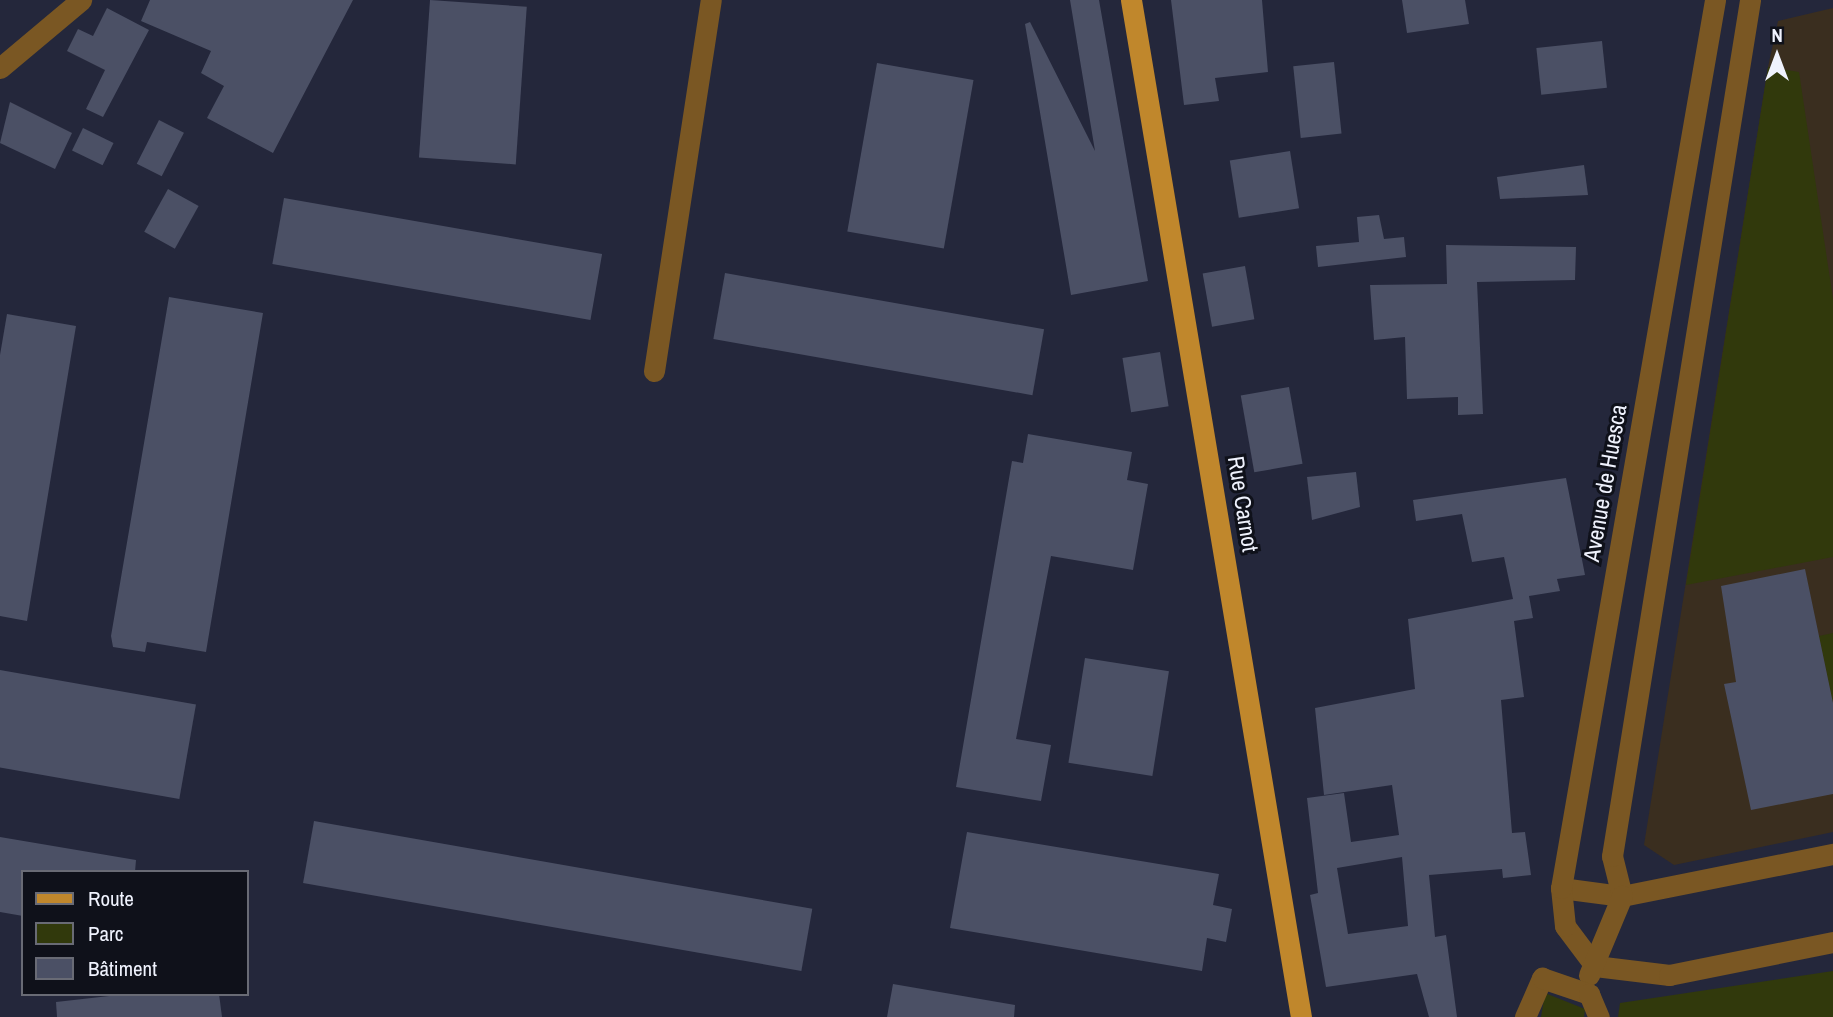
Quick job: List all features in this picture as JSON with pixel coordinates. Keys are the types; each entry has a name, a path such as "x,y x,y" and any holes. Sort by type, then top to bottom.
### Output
{"main road":[{"name":"Rue Carnot","path":"1131,0 1301,1017"}],"street":[{"path":"0,68 81,0"},
{"path":"654,371 710,0"},
{"name":"Avenue de Huesca","path":"1595,967 1565,926 1561,888 1715,0"},
{"path":"1577,990 1595,967 1622,896 1612,856 1750,0"},
{"path":"1561,888 1622,896 1833,855"},
{"path":"1595,967 1669,975 1833,942"},
{"path":"1525,1017 1542,978 1577,990 1596,1002 1600,1017"}],"shaded area":[{"path":"1833,8 1833,832 1674,865 1644,845 1768,67 1778,21"}],"green space":[{"path":"1768,67 1799,72 1833,299 1833,557 1686,585"},
{"path":"1833,633 1833,703 1819,636"},
{"path":"1833,971 1833,1017 1618,1017 1620,1003"},
{"path":"1545,993 1585,1009 1584,1017 1541,1017"}],"building":[{"path":"150,0 353,0 273,153 207,118 224,86 201,73 211,51 141,21"},
{"path":"430,0 527,7 516,164 419,158"},
{"path":"1070,0 1099,0 1148,281 1071,295 1025,24 1030,22 1095,151"},
{"path":"1171,0 1262,0 1268,72 1215,78 1219,101 1184,105"},
{"path":"1402,0 1465,0 1469,24 1407,33"},
{"path":"107,8 149,30 103,117 86,109 105,70 67,51 78,29 93,36"},
{"path":"1602,41 1607,88 1541,95 1536,48"},
{"path":"1334,62 1342,134 1301,138 1293,66"},
{"path":"877,63 974,80 944,248 847,231"},
{"path":"10,102 72,133 55,169 0,143"},
{"path":"159,120 184,133 162,176 137,164"},
{"path":"83,128 114,143 103,165 72,150"},
{"path":"1290,151 1299,208 1239,218 1230,161"},
{"path":"1584,165 1588,195 1500,199 1497,177"},
{"path":"168,189 199,206 175,249 144,232"},
{"path":"284,198 602,254 590,320 272,264"},
{"path":"1379,215 1384,239 1404,237 1406,257 1318,267 1316,246 1359,242 1357,217"},
{"path":"1446,245 1576,247 1575,280 1477,282 1483,414 1458,415 1458,397 1407,399 1405,337 1374,340 1370,285 1447,284"},
{"path":"1245,266 1254,319 1212,327 1203,273"},
{"path":"725,273 1044,329 1032,395 713,339"},
{"path":"169,297 263,313 206,652 147,642 145,652 113,647 111,636"},
{"path":"7,314 76,326 27,621 0,616 0,355"},
{"path":"1160,352 1169,406 1131,412 1122,358"},
{"path":"1289,387 1303,464 1254,472 1241,396"},
{"path":"1028,434 1132,452 1127,480 1148,484 1133,570 1051,556 1016,739 1051,745 1041,801 956,787 1012,461 1023,463"},
{"path":"1356,472 1360,507 1312,520 1307,477"},
{"path":"1566,478 1585,575 1557,579 1560,591 1529,596 1533,618 1514,621 1524,697 1501,700 1512,833 1525,832 1531,875 1503,878 1502,869 1429,875 1435,937 1446,935 1457,1017 1429,1017 1417,974 1326,987 1310,895 1318,893 1307,798 1344,793 1351,842 1399,835 1392,785 1324,795 1315,708 1415,689 1408,619 1513,599 1504,557 1472,562 1462,514 1416,521 1413,500","holes":["1402,857 1408,926 1348,934 1337,868"]},
{"path":"1805,569 1833,703 1833,794 1751,810 1724,684 1736,682 1721,586"},
{"path":"1085,658 1169,671 1152,776 1068,763"},
{"path":"0,670 196,705 179,799 0,767"},
{"path":"314,821 812,909 801,971 303,883"},
{"path":"967,832 1219,874 1213,905 1232,909 1226,942 1207,938 1202,971 950,928"},
{"path":"0,837 136,860 135,870 21,870 21,916 0,912"},
{"path":"893,984 1015,1005 1014,1017 887,1017"},
{"path":"109,996 219,996 222,1017 57,1017 56,1002"}]}
